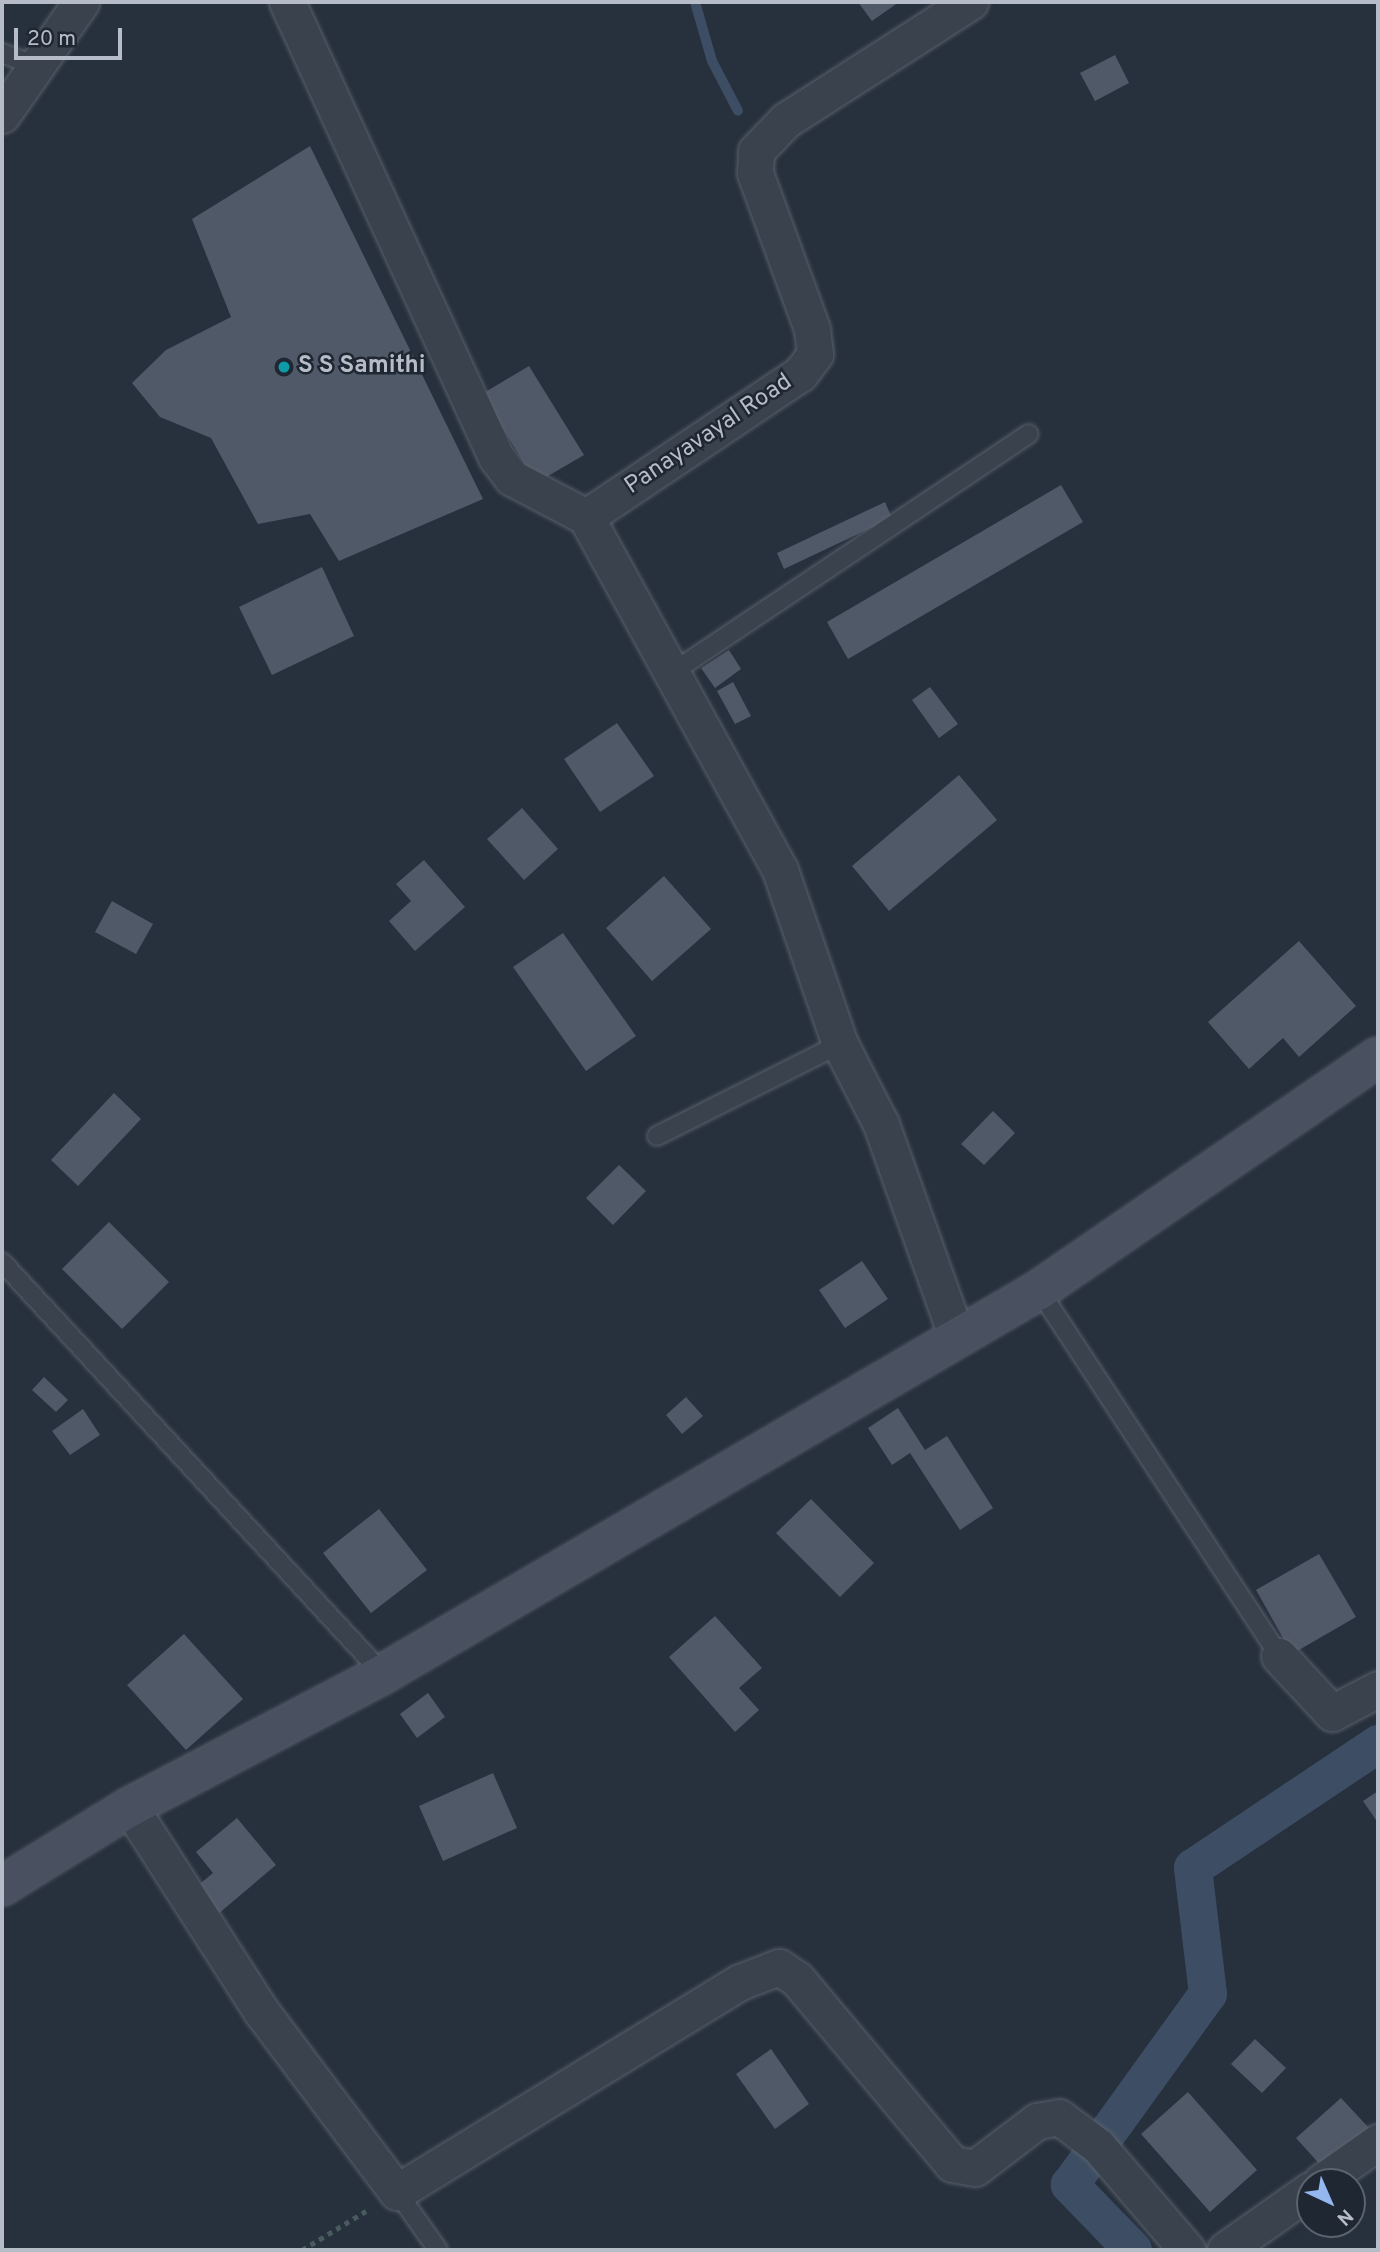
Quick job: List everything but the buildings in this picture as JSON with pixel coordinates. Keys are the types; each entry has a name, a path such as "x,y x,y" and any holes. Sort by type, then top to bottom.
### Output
{"street":[{"path":"2,115 81,2"},
{"path":"288,2 496,457 512,478 586,517 780,870 840,1044 881,1124 956,1335"},
{"name":"Panayavayal Road","path":"586,517 800,374 815,354 812,329 755,173 756,151 786,120 970,2"},
{"path":"2,1886 130,1807 383,1674 956,1335 1039,1290 1378,1057"},
{"path":"1279,1656 1332,1713 1378,1689"},
{"path":"130,1807 261,2011 397,2192 740,1982 779,1967 797,1979 952,2164 975,2168 1037,2121 1059,2118 1091,2139 1187,2250"},
{"path":"1341,2168 1378,2142"},
{"path":"1225,2250 1296,2200"}],"lane":[{"path":"2,53 36,66"},
{"path":"673,673 1029,434"},
{"path":"657,1136 840,1044"},
{"path":"2,1262 383,1674"},
{"path":"1039,1290 1279,1656"},
{"path":"397,2192 438,2250"}],"path":[{"path":"302,2250 397,2192"}],"waterway":[{"path":"695,2 712,61 738,111"},
{"path":"1133,2250 1070,2185 1208,1994 1193,1868 1378,1744"}],"place":[{"name":"S S Samithi","path":"284,367"}]}
